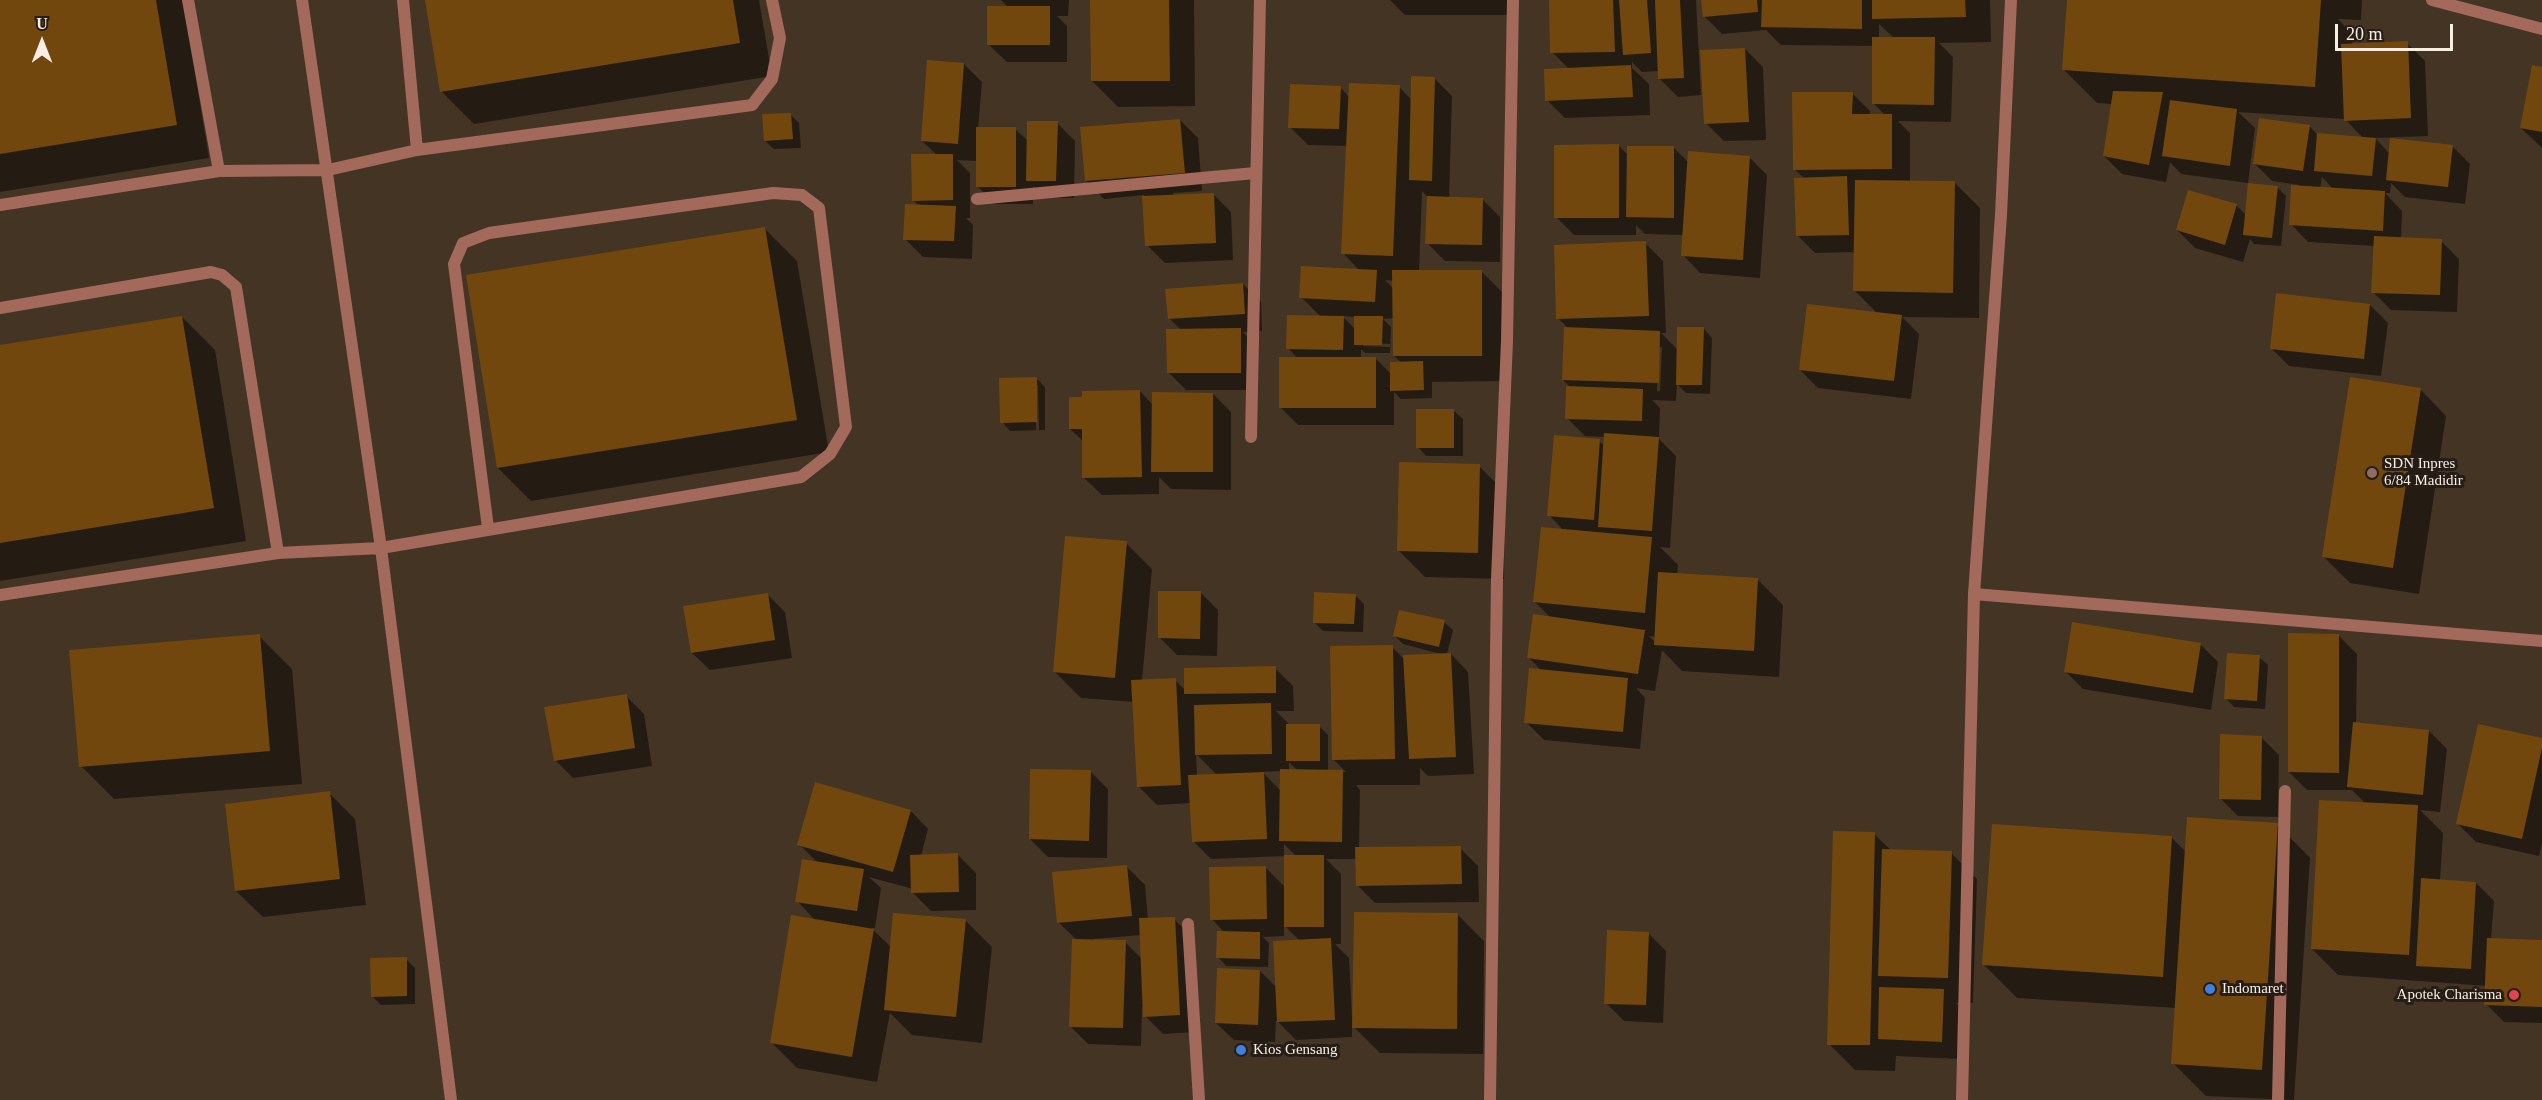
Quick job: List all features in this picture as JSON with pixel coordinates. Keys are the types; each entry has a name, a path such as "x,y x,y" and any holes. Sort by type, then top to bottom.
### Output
{"street":[{"path":"188,0 219,171"},
{"path":"302,0 381,548 451,1100"},
{"path":"403,0 417,150"},
{"path":"0,205 219,171 328,170 417,150 752,105 772,79 780,38 772,0"},
{"path":"1251,437 1260,0"},
{"path":"1490,1100 1497,579 1508,341 1513,0"},
{"path":"1962,1100 1974,594 2001,215 2011,0"},
{"path":"2432,0 2542,29"},
{"path":"977,199 1255,173"},
{"path":"0,595 278,553 381,548 488,528 801,477 830,454 846,428 819,208 802,195 773,193 489,233 463,243 454,264 488,528"},
{"path":"0,308 211,272 222,275 236,287 278,553"},
{"path":"1974,594 2542,641"},
{"path":"2278,1100 2285,791"},
{"path":"1188,924 1199,1100"}],"building":[{"path":"0,0 156,0 177,125 0,154"},
{"path":"425,0 733,0 740,43 440,92"},
{"path":"1090,0 1169,0 1170,81 1091,81"},
{"path":"1549,0 1613,0 1615,52 1550,53"},
{"path":"1619,0 1647,0 1651,53 1623,55"},
{"path":"1655,0 1680,0 1684,78 1658,79"},
{"path":"1701,0 1757,0 1758,12 1703,17"},
{"path":"1762,0 1862,0 1862,29 1761,27"},
{"path":"1872,0 1965,0 1966,17 1872,19"},
{"path":"2067,0 2321,0 2315,87 2062,70"},
{"path":"987,6 1050,6 1050,45 987,45"},
{"path":"1872,37 1935,37 1934,105 1872,104"},
{"path":"2408,41 2411,118 2344,121 2341,44"},
{"path":"1745,48 1749,122 1704,124 1700,50"},
{"path":"927,60 964,63 958,144 921,141"},
{"path":"1631,65 1633,97 1545,101 1544,69"},
{"path":"2532,65 2542,67 2542,132 2520,128"},
{"path":"1411,76 1435,77 1432,181 1409,180"},
{"path":"1349,83 1400,85 1393,256 1341,254"},
{"path":"1290,84 1341,86 1339,129 1288,128"},
{"path":"2113,91 2163,92 2149,165 2103,156"},
{"path":"1792,92 1853,92 1852,114 1892,114 1892,169 1793,170"},
{"path":"2170,100 2237,109 2230,166 2162,156"},
{"path":"791,113 793,139 764,141 762,114"},
{"path":"2259,118 2310,125 2303,171 2253,164"},
{"path":"1180,119 1185,173 1085,181 1080,127"},
{"path":"1027,121 1058,121 1056,181 1026,181"},
{"path":"976,127 1016,127 1016,187 976,187"},
{"path":"2317,133 2376,138 2372,176 2314,171"},
{"path":"2390,138 2453,145 2448,187 2386,180"},
{"path":"1619,144 1619,218 1554,218 1554,145"},
{"path":"1627,146 1674,146 1674,218 1626,217"},
{"path":"1688,151 1750,156 1743,260 1681,256"},
{"path":"911,154 953,154 953,200 912,201"},
{"path":"1847,176 1849,235 1796,236 1794,178"},
{"path":"1855,180 1955,181 1953,293 1853,291"},
{"path":"2248,183 2278,186 2272,238 2243,235"},
{"path":"2291,185 2385,191 2383,231 2289,225"},
{"path":"2188,190 2237,204 2225,245 2176,230"},
{"path":"1214,193 1216,243 1145,246 1142,196"},
{"path":"1427,196 1483,198 1482,245 1425,244"},
{"path":"905,204 956,206 954,241 903,240"},
{"path":"765,227 797,420 497,468 466,275"},
{"path":"2374,236 2442,239 2440,295 2371,293"},
{"path":"1646,241 1649,316 1556,319 1554,245"},
{"path":"1301,266 1377,270 1375,302 1299,298"},
{"path":"1392,270 1482,270 1482,356 1393,356"},
{"path":"1243,283 1245,314 1168,319 1165,289"},
{"path":"2276,293 2370,304 2364,359 2270,349"},
{"path":"1807,304 1902,315 1894,381 1799,370"},
{"path":"1287,315 1344,316 1343,350 1286,349"},
{"path":"182,316 214,508 0,543 0,345"},
{"path":"1354,316 1383,316 1382,345 1354,345"},
{"path":"1564,327 1660,331 1659,383 1562,380"},
{"path":"1677,327 1704,327 1702,385 1676,385"},
{"path":"1241,328 1241,373 1167,373 1166,329"},
{"path":"1279,357 1376,357 1376,408 1279,408"},
{"path":"1423,361 1424,390 1390,391 1390,362"},
{"path":"1037,377 1037,422 1000,423 999,378"},
{"name":"SDN Inpres 6/84 Madidir","path":"2350,377 2421,388 2393,568 2322,557"},
{"path":"1566,386 1643,389 1642,421 1565,419"},
{"path":"1140,390 1142,477 1082,478 1082,429 1069,429 1069,397 1082,397 1082,391"},
{"path":"1152,392 1213,393 1213,472 1151,472"},
{"path":"1416,409 1454,409 1454,448 1416,448"},
{"path":"1604,433 1659,437 1652,531 1598,527"},
{"path":"1554,435 1600,439 1594,520 1547,516"},
{"path":"1399,462 1480,464 1478,553 1397,551"},
{"path":"1541,527 1652,537 1645,613 1533,602"},
{"path":"1065,536 1127,541 1115,678 1053,672"},
{"path":"1658,572 1758,578 1754,651 1654,645"},
{"path":"1158,591 1201,591 1200,639 1158,638"},
{"path":"1314,592 1356,594 1354,624 1313,623"},
{"path":"768,593 775,640 691,653 683,606"},
{"path":"1399,610 1445,620 1439,647 1393,636"},
{"path":"1533,614 1645,630 1638,674 1527,658"},
{"path":"2072,622 2201,643 2193,693 2064,672"},
{"path":"2288,633 2339,634 2339,773 2288,772"},
{"path":"260,634 270,751 79,767 69,650"},
{"path":"1393,645 1395,759 1332,760 1330,646"},
{"path":"1451,653 1456,757 1409,759 1403,655"},
{"path":"2227,653 2260,655 2257,701 2224,699"},
{"path":"1276,666 1276,693 1184,694 1184,668"},
{"path":"1529,668 1628,678 1623,732 1524,723"},
{"path":"1176,678 1181,785 1137,787 1131,680"},
{"path":"627,694 635,748 554,761 544,707"},
{"path":"1271,703 1272,754 1195,755 1194,705"},
{"path":"2353,722 2429,730 2423,795 2347,787"},
{"path":"1286,724 1320,724 1320,761 1286,761"},
{"path":"2478,724 2542,738 2542,748 2522,839 2456,824"},
{"path":"2220,734 2262,736 2261,800 2219,799"},
{"path":"1030,769 1091,770 1089,841 1029,839"},
{"path":"1280,769 1343,770 1342,842 1279,841"},
{"path":"1264,772 1267,839 1192,842 1188,775"},
{"path":"815,782 911,810 893,872 797,845"},
{"path":"330,791 340,879 235,891 225,804"},
{"path":"2319,800 2418,805 2409,955 2311,949"},
{"path":"2187,817 2278,823 2262,1070 2171,1064"},
{"path":"1992,824 2172,836 2163,977 1982,965"},
{"path":"1833,831 1875,832 1870,1045 1827,1045"},
{"path":"1461,846 1462,884 1356,886 1355,847"},
{"path":"1882,849 1952,851 1948,978 1878,976"},
{"path":"958,853 959,892 911,893 910,855"},
{"path":"1284,855 1324,855 1324,927 1284,927"},
{"path":"802,859 864,869 857,911 795,902"},
{"path":"1127,865 1132,916 1057,923 1052,872"},
{"path":"1266,866 1267,919 1210,920 1209,867"},
{"path":"2421,878 2476,882 2471,969 2416,966"},
{"path":"1354,912 1458,913 1457,1029 1352,1028"},
{"path":"893,913 966,919 956,1017 884,1010"},
{"path":"791,915 874,929 852,1057 770,1043"},
{"path":"1175,917 1180,1015 1143,1017 1139,918"},
{"path":"1607,930 1649,932 1646,1005 1604,1004"},
{"path":"1217,931 1260,932 1260,959 1216,958"},
{"path":"1331,938 1335,1020 1277,1022 1273,941"},
{"path":"2487,938 2542,940 2542,1007 2484,1005"},
{"path":"1072,939 1126,940 1123,1028 1069,1027"},
{"path":"407,957 407,996 371,997 370,958"},
{"path":"1217,968 1260,970 1258,1025 1215,1023"},
{"path":"1879,987 1944,989 1942,1042 1878,1039"}],"place":[{"name":"SDN Inpres 6/84 Madidir","path":"2372,473"},
{"name":"Indomaret","path":"2210,989"},
{"name":"Apotek Charisma","path":"2514,995"},
{"name":"Kios Gensang","path":"1241,1050"}]}
